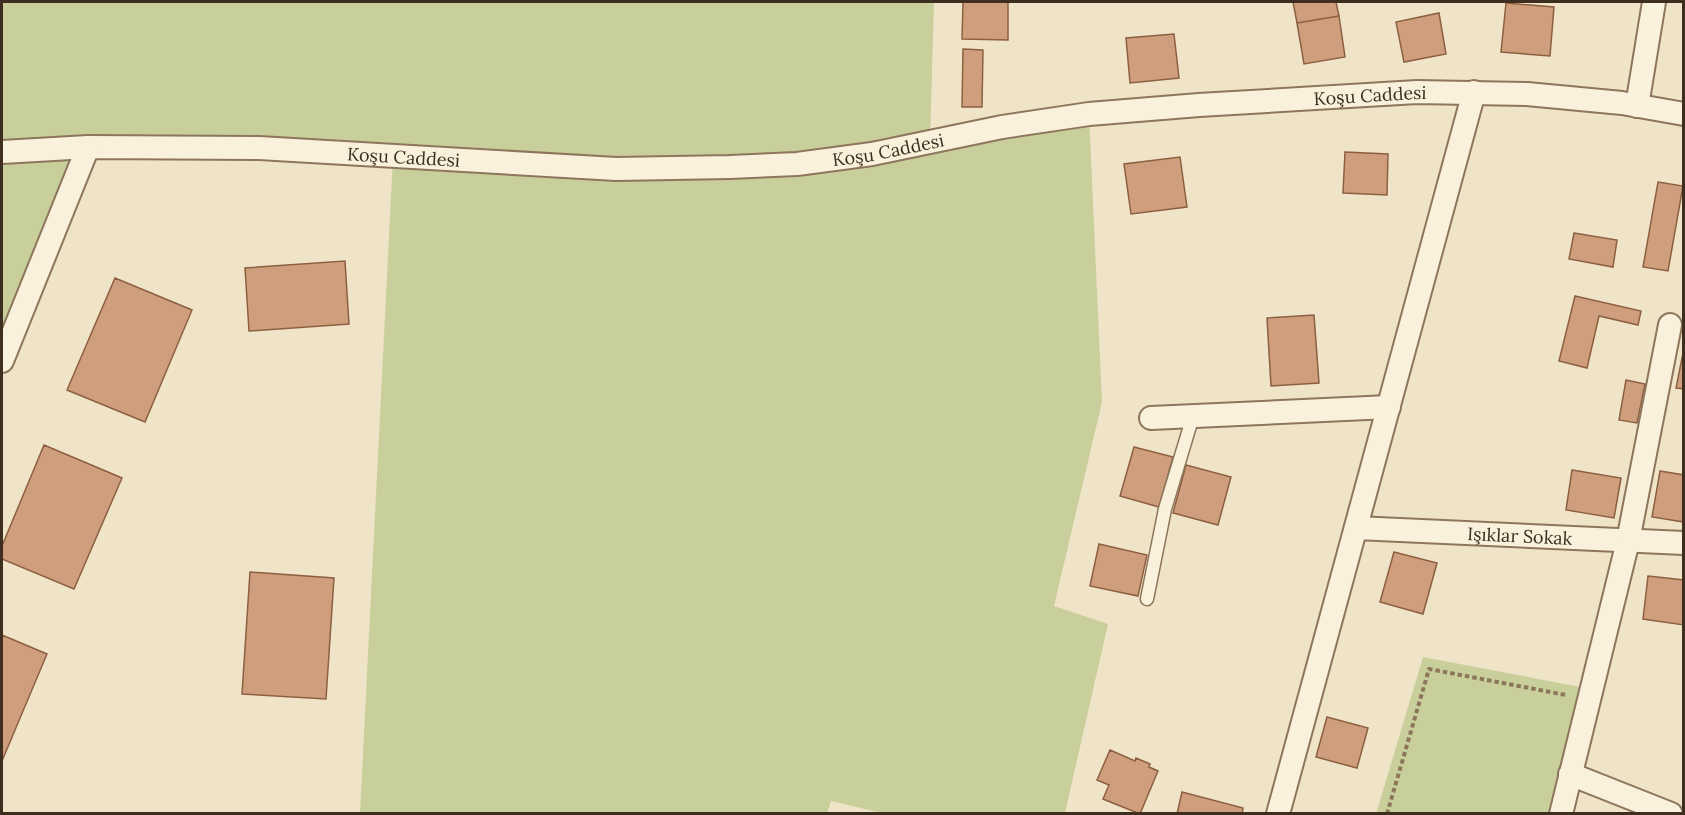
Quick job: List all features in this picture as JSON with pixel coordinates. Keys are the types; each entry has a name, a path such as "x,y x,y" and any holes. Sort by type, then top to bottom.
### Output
{"street":[{"path":"1637,106 1654,2"},
{"path":"1278,813 1474,92"},
{"name":"Koşu Caddesi","path":"2,152 88,147 259,148 616,169 730,167 797,164 872,154 1002,127 1089,114 1406,93 1527,94 1637,106 1683,114"},
{"path":"2,361 88,147"},
{"path":"1561,813 1628,541 1670,325"},
{"path":"1151,418 1389,407"},
{"name":"Işıklar Sokak","path":"1356,528 1683,543"},
{"path":"1570,774 1671,813"}],"lane":[{"path":"1146,599 1166,509 1193,416"}],"path":[{"path":"1387,813 1429,669 1589,700"}],"green space":[{"path":"2,2 934,2 930,142 1089,114 1102,402 1054,606 1108,624 1065,813 886,814 831,801 827,814 360,813 393,156 88,147 2,361"},
{"path":"1423,657 1591,689 1561,813 1376,814"}],"building":[{"path":"963,2 1008,2 1008,40 962,39"},
{"path":"1293,2 1336,2 1339,16 1297,23"},
{"path":"1506,3 1554,7 1550,56 1501,52"},
{"path":"1439,13 1446,54 1404,62 1396,22"},
{"path":"1339,16 1345,57 1304,64 1297,23"},
{"path":"1174,34 1179,78 1130,83 1126,38"},
{"path":"963,49 983,50 982,107 962,107"},
{"path":"1345,152 1388,154 1387,195 1343,193"},
{"path":"1180,157 1187,207 1131,214 1124,164"},
{"path":"1658,182 1683,186 1668,271 1643,267"},
{"path":"1574,233 1617,240 1613,267 1569,259"},
{"path":"345,261 349,324 249,331 245,268"},
{"path":"115,278 192,310 145,422 67,390"},
{"path":"1575,296 1641,311 1638,325 1599,316 1587,368 1559,361"},
{"path":"1314,315 1319,383 1271,386 1267,318"},
{"path":"1684,348 1684,389 1676,388"},
{"path":"1626,380 1645,384 1637,423 1619,420"},
{"path":"44,445 122,478 74,589 2,559 2,546"},
{"path":"1134,447 1173,457 1159,507 1120,496"},
{"path":"1186,465 1231,477 1218,525 1173,513"},
{"path":"1572,470 1621,478 1614,518 1566,510"},
{"path":"1660,471 1684,475 1684,522 1652,517"},
{"path":"1099,544 1147,555 1138,596 1090,586"},
{"path":"1394,552 1437,563 1423,614 1380,602"},
{"path":"250,572 334,578 326,699 242,694"},
{"path":"1648,576 1684,580 1684,625 1643,619"},
{"path":"2,635 47,654 2,761"},
{"path":"1327,717 1368,728 1357,768 1316,757"},
{"path":"1110,750 1135,761 1136,758 1150,764 1149,767 1158,771 1140,814 1103,799 1109,785 1097,780"},
{"path":"1182,792 1243,808 1242,814 1177,814"}]}
